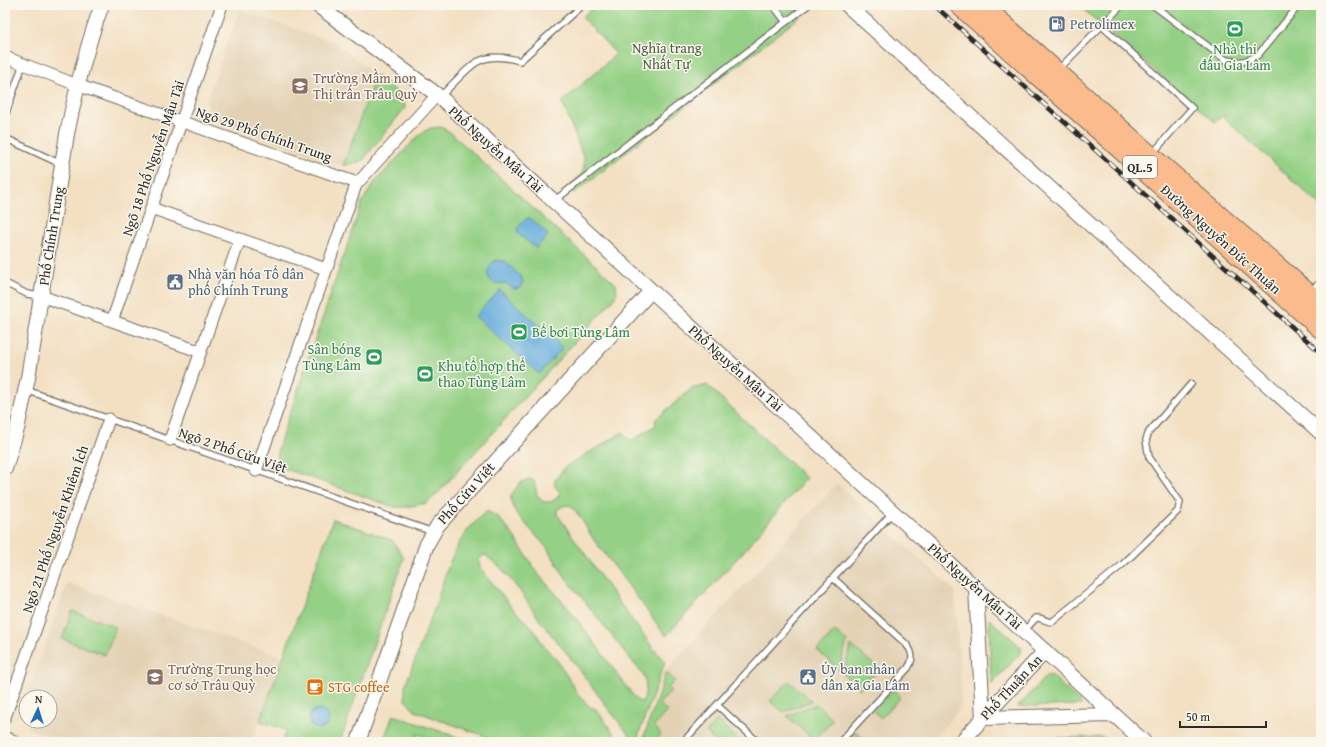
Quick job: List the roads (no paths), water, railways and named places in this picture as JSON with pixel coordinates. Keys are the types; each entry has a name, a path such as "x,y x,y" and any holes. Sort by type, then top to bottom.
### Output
{"highway":[{"name":"Đường Nguyễn Đức Thuận","path":"959,5 1035,63 1057,71 1151,156 1316,290 1313,304 1321,311"},
{"name":"Đường Nguyễn Đức Thuận","path":"982,5 1035,63 1321,329"}],"street":[{"name":"Phố Chính Trung","path":"5,469 9,442 26,390 62,164 73,84 102,5"},
{"name":"Ngõ 18 Phố Nguyễn Mậu Tài","path":"112,321 222,5"},
{"name":"Phố Nguyễn Mậu Tài","path":"317,5 438,96 1144,742"},
{"path":"847,5 1321,433"},
{"name":"Ngõ 29 Phố Chính Trung","path":"5,57 73,84 357,183"},
{"path":"256,471 357,183 438,96"},
{"path":"151,208 326,269"},
{"path":"170,440 240,239"},
{"name":"Phố Cửu Việt","path":"358,742 427,544 433,532 444,516 651,291"},
{"path":"41,296 201,352"},
{"name":"Ngõ 21 Phố Nguyễn Khiêm Ích","path":"5,717 109,419"},
{"path":"976,588 983,718 1114,714"},
{"name":"Phố Thuận An","path":"961,742 1045,650"},
{"path":"5,739 13,742"}],"lane":[{"path":"438,96 476,62 493,58 508,58 520,61 582,5"},
{"path":"773,5 786,22"},
{"path":"554,202 808,5"},
{"path":"1057,71 1122,5"},
{"path":"1154,5 1226,60 1239,62 1249,60 1258,55 1299,5"},
{"path":"1102,26 1192,108 1151,156"},
{"path":"5,116 23,64"},
{"path":"5,138 62,164"},
{"path":"5,283 27,294 41,296"},
{"path":"1024,632 1036,618 1042,618 1047,622 1052,622 1122,565 1178,511 1180,502 1149,457 1146,440 1149,432 1192,384"},
{"name":"Ngõ 2 Phố Cửu Việt","path":"26,390 433,532"},
{"path":"683,742 894,512"},
{"path":"833,578 906,644 912,653 912,658 908,668 840,742"},
{"path":"717,705 758,742"}],"water":[{"path":"530,218 547,233 547,237 536,248 517,232 520,225"},
{"path":"496,260 505,261 522,278 523,282 520,287 514,289 506,284 496,283 490,280 488,271 493,262"},
{"name":"Bể bơi Tùng Lâm","path":"500,290 563,348 539,374 475,316"},
{"path":"319,709 326,712 329,719 326,726 319,729 312,726 309,719 312,712"}],"railway":[{"path":"934,5 1321,353"}],"place":[{"name":"Petrolimex","path":"1057,24"},
{"name":"Nhà thi đấu Gia Lâm","path":"1235,29"},
{"name":"Trường Mầm non Thị trấn Trâu Quỳ","path":"300,86"},
{"name":"Nhà văn hóa Tổ dân phố Chính Trung","path":"175,282"},
{"name":"Bể bơi Tùng Lâm","path":"519,332"},
{"name":"Sân bóng Tùng Lâm","path":"374,357"},
{"name":"Khu tổ hợp thể thao Tùng Lâm","path":"425,374"},
{"name":"Trường Trung học cơ sở Trâu Quỳ","path":"155,677"},
{"name":"Ủy ban nhân dân xã Gia Lâm","path":"808,677"},
{"name":"STG coffee","path":"315,687"}],"park label":[{"name":"Nghĩa trang Nhất Tự","path":"667,56"}]}
